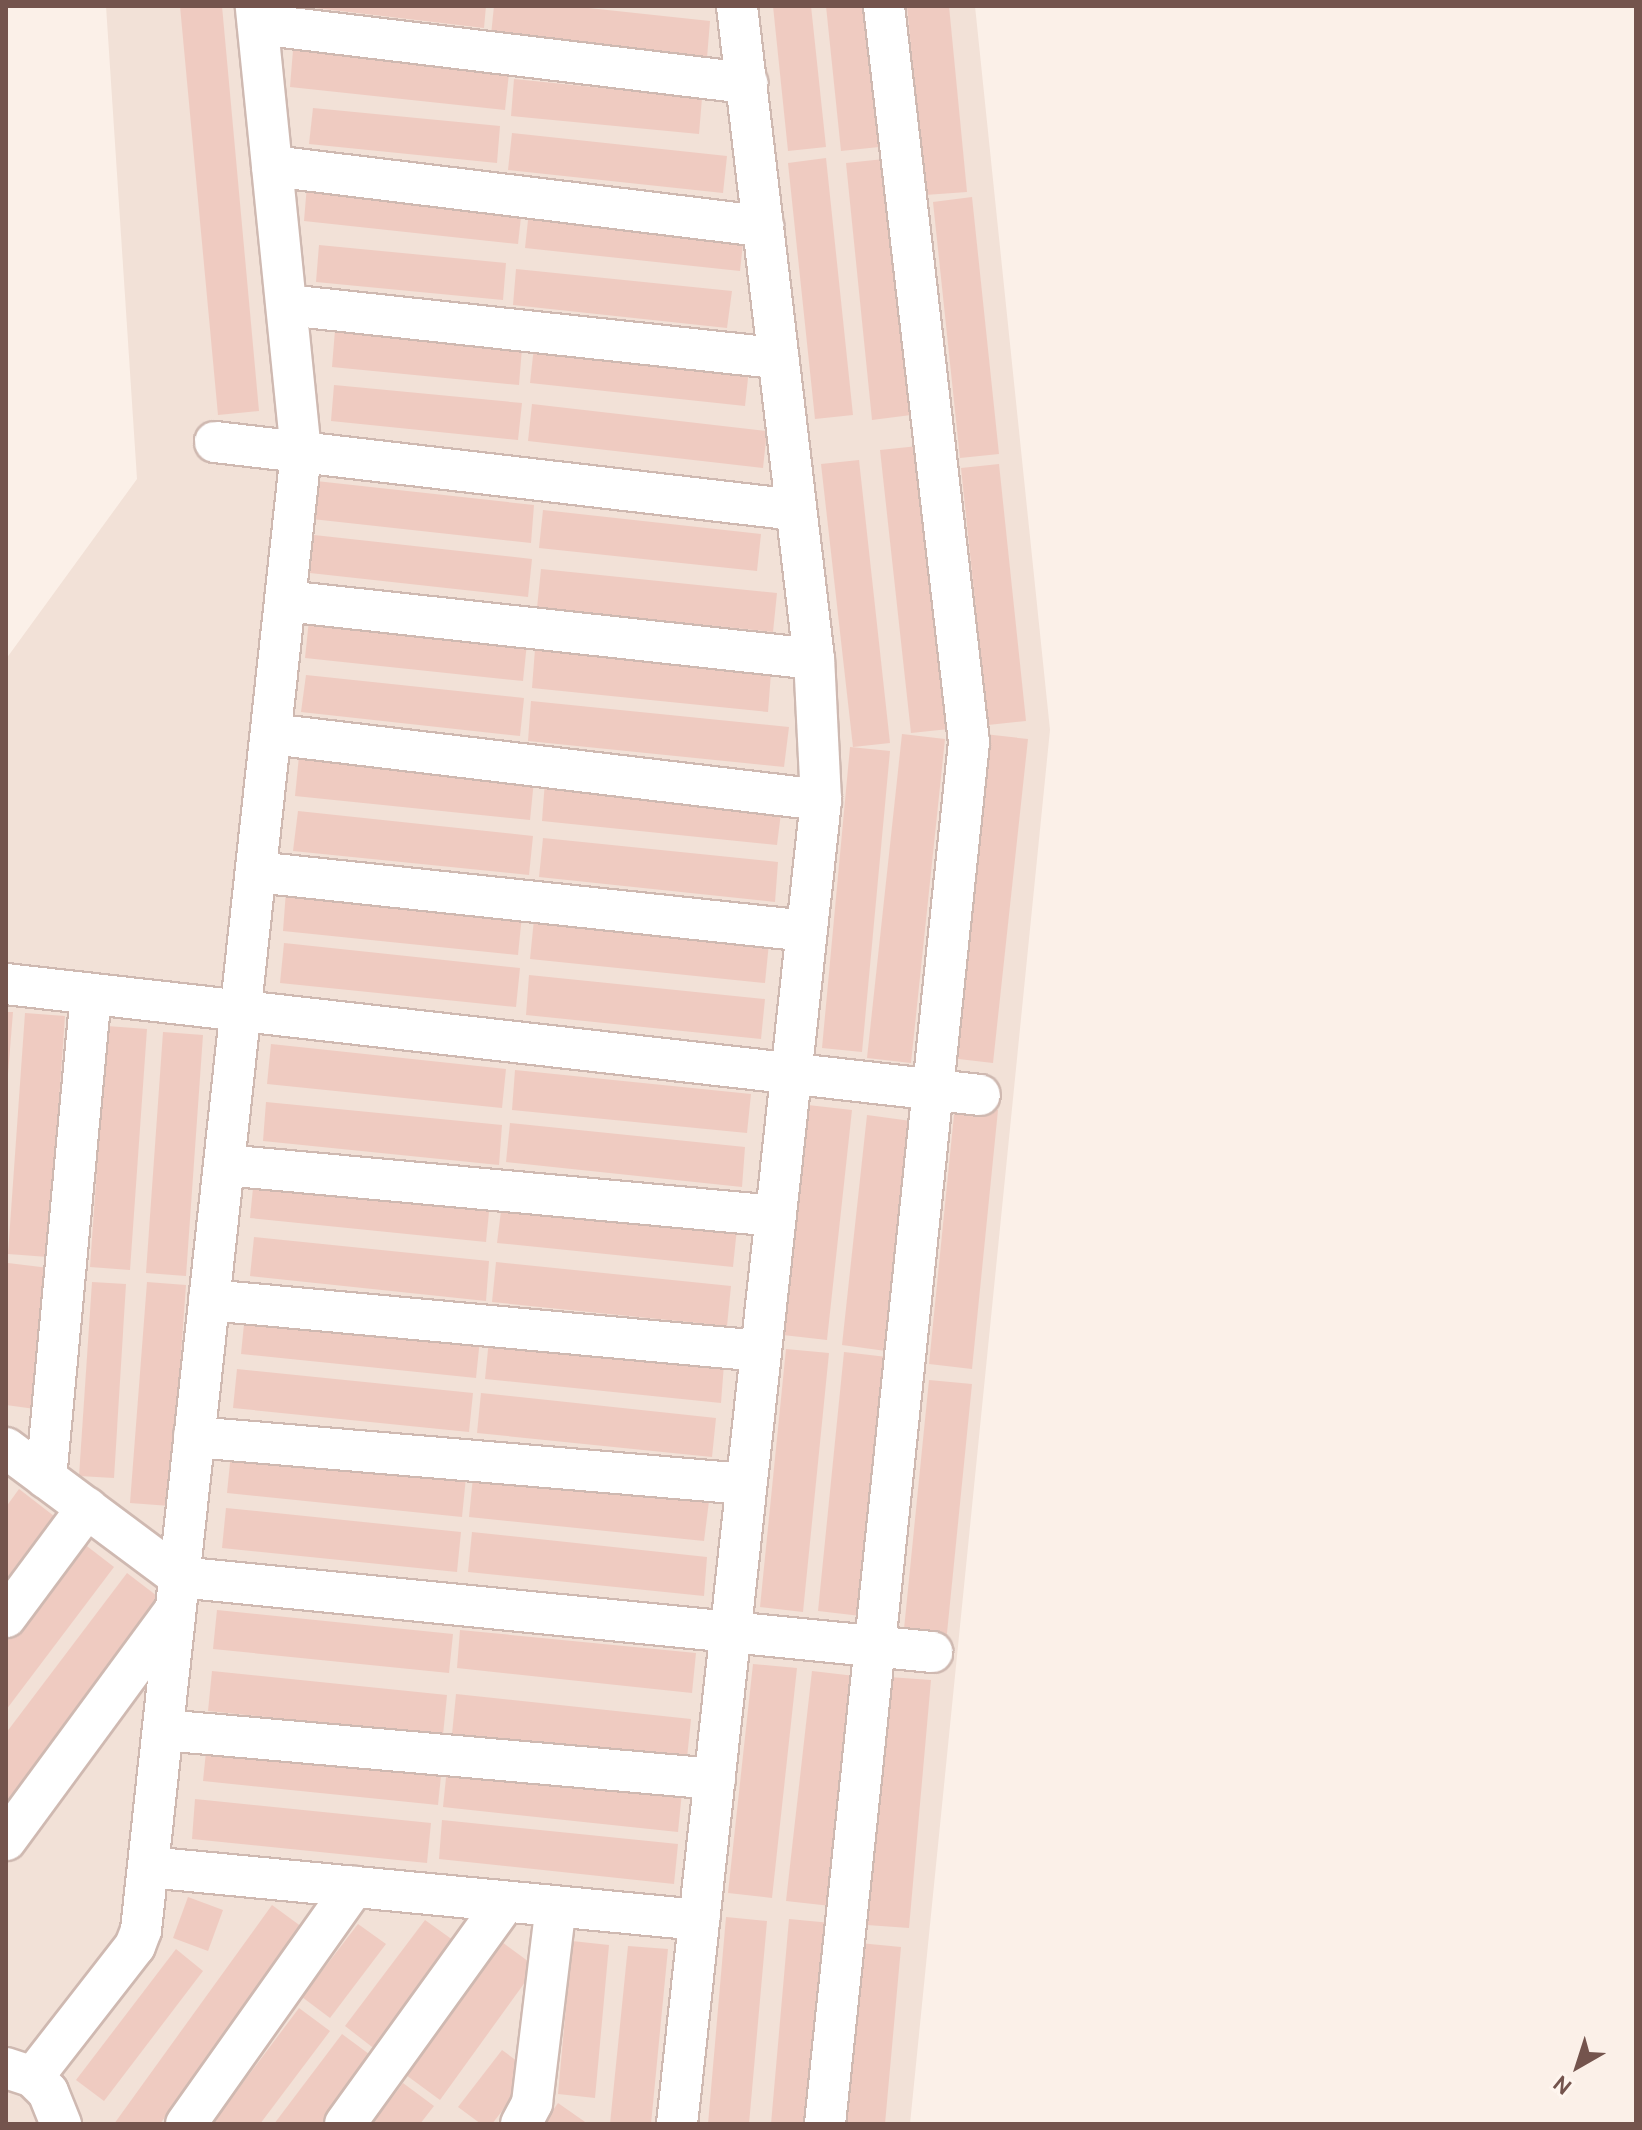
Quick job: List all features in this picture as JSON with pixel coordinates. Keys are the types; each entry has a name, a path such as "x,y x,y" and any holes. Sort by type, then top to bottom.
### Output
{"street":[{"path":"677,2124 821,800 814,659 737,6"},
{"path":"825,2124 876,1647 930,1089 969,742 884,6"},
{"path":"61,2124 48,2092 19,2073 135,1946 148,1867 301,452 257,15 747,83"},
{"path":"272,166 763,226"},
{"path":"287,305 778,358"},
{"path":"215,442 796,510"},
{"path":"285,601 814,659"},
{"path":"271,734 821,800"},
{"path":"256,872 807,931"},
{"path":"6,984 980,1095"},
{"path":"46,1478 91,996"},
{"path":"224,1165 776,1216"},
{"path":"209,1300 761,1351"},
{"path":"194,1437 746,1484"},
{"path":"6,1448 87,1508 177,1593 731,1632 932,1652"},
{"path":"6,1617 87,1508"},
{"path":"6,1840 177,1593"},
{"path":"163,1730 715,1779"},
{"path":"148,1867 699,1920"},
{"path":"186,2124 354,1887"},
{"path":"345,2124 505,1902"},
{"path":"521,2124 532,2103 556,1906"}],"shaded area":[{"path":"106,6 975,6 1050,730 910,2124 6,2124 6,659 137,479"}],"building":[{"path":"180,6 222,6 259,411 218,415"},
{"path":"298,6 486,6 484,28"},
{"path":"494,6 570,6 710,21 707,58 491,35"},
{"path":"773,6 811,6 826,147 788,151"},
{"path":"826,6 864,6 879,147 841,151"},
{"path":"907,6 949,6 967,192 925,195"},
{"path":"293,50 509,73 505,110 290,87"},
{"path":"514,79 702,98 699,134 511,116"},
{"path":"313,108 500,126 497,163 309,144"},
{"path":"512,133 727,156 723,193 508,170"},
{"path":"826,158 853,415 815,419 788,163"},
{"path":"884,159 911,415 872,420 846,163"},
{"path":"307,185 522,208 518,244 304,221"},
{"path":"972,197 999,454 960,458 933,202"},
{"path":"529,211 744,234 740,271 525,248"},
{"path":"319,245 506,263 503,300 316,282"},
{"path":"516,269 732,291 727,328 513,305"},
{"path":"335,330 522,348 519,385 332,367"},
{"path":"534,347 749,369 745,406 530,383"},
{"path":"334,385 522,403 518,440 331,421"},
{"path":"532,404 767,431 763,468 528,441"},
{"path":"918,446 949,729 911,733 880,450"},
{"path":"859,460 890,743 853,747 821,464"},
{"path":"999,464 1026,721 988,725 961,468"},
{"path":"316,481 534,505 531,543 312,519"},
{"path":"543,510 761,534 757,571 539,548"},
{"path":"314,535 532,559 528,597 310,573"},
{"path":"541,569 777,593 773,632 537,608"},
{"path":"309,620 527,643 523,681 305,658"},
{"path":"535,649 771,673 768,712 532,688"},
{"path":"306,675 524,698 520,736 301,712"},
{"path":"531,701 789,727 784,767 528,741"},
{"path":"902,734 945,739 911,1063 867,1058"},
{"path":"984,734 1028,739 993,1063 950,1058"},
{"path":"850,747 890,751 862,1052 822,1048"},
{"path":"299,756 534,780 530,820 295,796"},
{"path":"545,781 782,805 777,845 542,821"},
{"path":"298,811 533,836 529,875 293,851"},
{"path":"543,838 778,862 775,902 539,877"},
{"path":"286,891 522,915 518,955 283,931"},
{"path":"534,919 769,943 765,983 530,959"},
{"path":"284,943 520,968 516,1007 280,983"},
{"path":"529,975 765,999 761,1039 526,1015"},
{"path":"6,1012 13,1012 8,1074 6,1074"},
{"path":"25,1013 65,1016 48,1257 8,1254"},
{"path":"107,1026 147,1029 130,1270 90,1267"},
{"path":"163,1032 203,1035 186,1276 146,1273"},
{"path":"271,1044 506,1069 502,1108 267,1084"},
{"path":"515,1070 751,1094 747,1133 512,1110"},
{"path":"266,1102 502,1125 499,1165 263,1141"},
{"path":"808,1105 852,1110 827,1340 783,1335"},
{"path":"955,1105 998,1110 972,1369 929,1364"},
{"path":"867,1115 911,1121 886,1351 842,1345"},
{"path":"510,1123 745,1147 742,1187 506,1162"},
{"path":"254,1178 490,1202 486,1242 250,1218"},
{"path":"502,1203 737,1228 733,1267 497,1243"},
{"path":"254,1237 489,1261 486,1301 250,1276"},
{"path":"496,1262 731,1286 727,1326 492,1302"},
{"path":"8,1263 49,1268 35,1409 6,1405"},
{"path":"92,1282 126,1284 114,1478 79,1476"},
{"path":"147,1282 186,1285 170,1506 130,1503"},
{"path":"245,1314 480,1339 476,1378 241,1354"},
{"path":"489,1340 724,1364 721,1403 485,1379"},
{"path":"786,1349 829,1353 803,1612 760,1607"},
{"path":"844,1352 887,1357 861,1616 818,1611"},
{"path":"237,1369 473,1393 469,1432 233,1408"},
{"path":"929,1380 972,1384 946,1643 903,1639"},
{"path":"481,1393 716,1418 712,1457 477,1433"},
{"path":"231,1453 466,1477 462,1517 227,1493"},
{"path":"473,1477 709,1501 704,1541 469,1517"},
{"path":"19,1489 54,1516 6,1579 6,1507"},
{"path":"226,1508 461,1532 457,1572 222,1548"},
{"path":"472,1532 707,1557 704,1596 468,1572"},
{"path":"79,1540 114,1567 6,1710 6,1637"},
{"path":"127,1573 161,1599 6,1806 6,1733"},
{"path":"217,1610 453,1634 449,1673 213,1649"},
{"path":"460,1630 696,1653 692,1693 457,1668"},
{"path":"753,1664 797,1668 772,1898 728,1893"},
{"path":"212,1671 447,1695 443,1735 208,1711"},
{"path":"812,1671 855,1676 831,1906 786,1901"},
{"path":"889,1677 931,1680 909,1928 867,1925"},
{"path":"456,1694 691,1719 687,1758 452,1734"},
{"path":"207,1742 442,1766 438,1805 203,1781"},
{"path":"447,1768 682,1792 678,1832 443,1807"},
{"path":"195,1799 431,1823 427,1863 192,1839"},
{"path":"442,1820 678,1844 674,1884 439,1859"},
{"path":"188,1897 223,1910 208,1951 173,1938"},
{"path":"272,1905 302,1927 160,2124 114,2124"},
{"path":"726,1917 767,1921 749,2124 708,2124"},
{"path":"789,1919 831,1923 813,2124 771,2124"},
{"path":"425,1920 457,1943 376,2050 345,2026"},
{"path":"358,1924 386,1944 330,2018 302,1997"},
{"path":"572,1941 609,1945 595,2098 558,2094"},
{"path":"502,1942 536,1967 440,2100 406,2075"},
{"path":"859,1943 901,1947 885,2124 844,2124"},
{"path":"628,1946 668,1949 651,2124 610,2124"},
{"path":"176,1949 203,1971 104,2101 76,2080"},
{"path":"299,2008 330,2031 260,2124 212,2124"},
{"path":"342,2034 373,2057 322,2124 274,2124"},
{"path":"502,2050 532,2072 492,2124 481,2124 458,2107"},
{"path":"403,2083 434,2106 420,2124 372,2124"},
{"path":"558,2103 588,2124 543,2124"}]}
